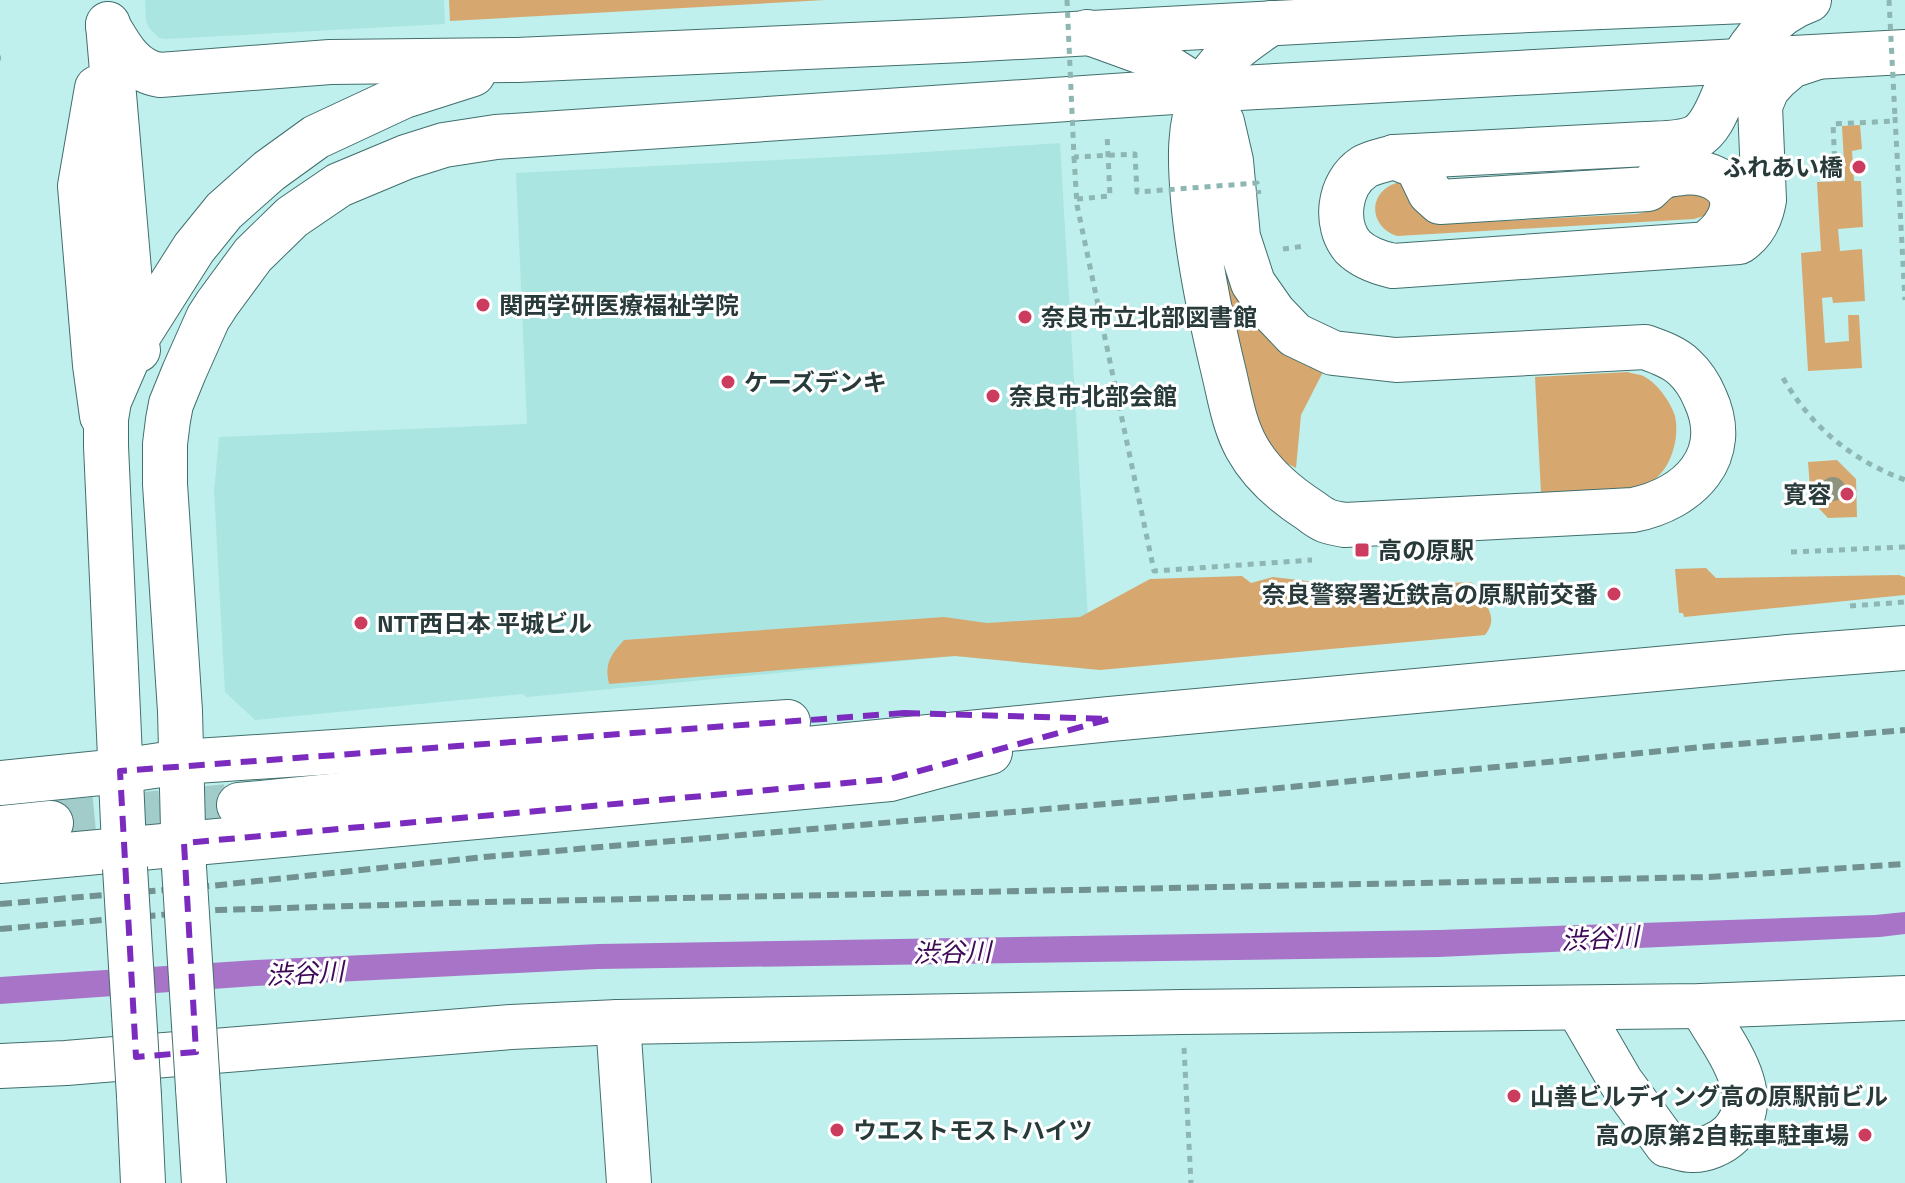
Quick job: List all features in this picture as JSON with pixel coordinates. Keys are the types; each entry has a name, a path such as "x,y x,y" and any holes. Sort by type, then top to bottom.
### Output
{"street":[{"path":"108,13 120,46 130,59 142,70 160,75 330,62 517,60 963,40 1077,16 1271,23 1770,0"},
{"path":"1461,13 1519,32 1685,23 1705,26 1741,61 1758,85 1762,211 1749,236 1739,242 1479,261 1382,264 1354,248 1344,233 1341,204 1346,189 1364,167 1394,157 1674,158 1705,130 1741,61 1766,26 1793,5 1809,0"},
{"path":"106,446 95,365 80,186 108,13"},
{"path":"108,13 135,341 160,409 165,444 184,855 204,1183"},
{"path":"1077,16 1145,53 1203,90"},
{"path":"1271,23 1228,54 1217,67 1203,90 1193,123 1210,162 1253,283 1274,313 1295,335 1333,353 1396,360 1645,347 1667,355 1683,365 1698,382 1710,409 1714,436 1709,458 1682,491 1661,502 1633,510 1345,525 1327,522 1292,499 1270,479 1241,436 1212,326 1197,240 1210,162 1258,106 1291,85"},
{"path":"1107,112 1203,90 1905,52"},
{"path":"1760,106 1767,89 1777,78 1791,66 1817,57"},
{"path":"143,1183 120,771 106,446 109,401 135,341 194,248 224,211 281,163 316,137 404,96 517,60"},
{"path":"165,444 171,404 208,318 253,255 292,217 339,185 444,145 512,136 1150,112 1168,127 1182,147 1210,162"},
{"path":"1674,158 1688,172 1704,173 1721,180 1728,189 1732,203 1727,222 1707,244"},
{"path":"89,284 117,327 135,341 158,344 171,340 208,318"},
{"path":"239,805 1110,719 1905,648"},
{"path":"0,783 181,762 904,713 1110,719"},
{"path":"0,861 184,855 890,779 1110,719"},
{"path":"0,828 51,823"},
{"path":"0,1066 511,1027 618,1022 1701,1006 1905,998"},
{"path":"1578,1008 1621,1082 1667,1145 1693,1151 1722,1143 1742,1123 1747,1098 1740,1072 1701,1006"},
{"path":"618,1022 629,1183"}],"path":[{"path":"1889,0 1896,119 1902,156 1905,300"},
{"path":"1077,16 1074,157 1077,202 1154,571 1312,560"},
{"path":"1077,202 1110,196 1107,112"},
{"path":"1811,169 1835,168 1833,124 1896,119"},
{"path":"1074,157 1135,154 1137,192 1257,183 1259,194"},
{"path":"1281,249 1305,246"},
{"path":"1783,378 1808,415 1847,452 1905,480"},
{"path":"1791,552 1905,547"},
{"path":"1850,606 1905,602"},
{"path":"1182,1012 1191,1183"}],"highlighted area":[{"path":"904,713 1110,719 890,779 184,843 196,1052 136,1057 120,771"}],"shaded area":[{"path":"145,0 444,0 445,24 165,39 159,38 149,28"},
{"path":"449,0 825,0 450,21"},
{"path":"1860,125 1862,149 1852,151 1854,181 1861,181 1863,227 1838,229 1840,251 1862,249 1865,301 1833,303 1832,297 1822,298 1825,343 1849,341 1848,315 1859,315 1862,368 1808,371 1801,253 1821,251 1817,182 1845,181 1842,126"},
{"path":"1060,143 1091,669 955,656 255,720 225,692 214,491 219,437 527,424 516,173"},
{"path":"1700,181 1712,206 1704,216 1694,219 1397,236 1380,224 1375,208 1382,192 1400,182 1416,210 1444,224 1636,214 1654,208 1679,190"},
{"path":"1216,232 1259,328 1291,358 1324,370 1301,415 1296,468 1280,460 1248,400"},
{"path":"1628,372 1643,376 1655,384 1675,416 1675,443 1664,470 1651,482 1627,489 1541,493 1535,377"},
{"path":"1837,460 1856,479 1857,517 1828,518 1811,500 1808,462"},
{"path":"1706,568 1716,578 1899,575 1905,577 1905,595 1684,617 1683,613 1679,613 1675,569"},
{"path":"1242,576 1251,583 1273,577 1359,587 1471,582 1488,608 1490,625 1485,635 1100,670 955,656 609,684 607,670 610,660 624,640 944,617 987,623 1080,617 1150,579"}],"water":[{"name":"渋谷川","path":"1905,912 1905,934 1880,937 1439,957 597,969 255,986 0,1004 0,977 256,960 599,944 1439,930"}],"tunnel":[{"path":"51,823 239,805"}],"railway":[{"path":"0,904 484,857 1176,798 1905,730"},
{"path":"0,929 217,910 1709,877 1905,864"}],"place":[{"name":"ふれあい橋","path":"1859,167"},
{"name":"関西学研医療福祉学院","path":"483,305"},
{"name":"奈良市立北部図書館","path":"1025,317"},
{"name":"ケーズデンキ","path":"728,382"},
{"name":"奈良市北部会館","path":"993,396"},
{"name":"寛容","path":"1847,494"},
{"name":"高の原駅","path":"1362,550"},
{"name":"奈良警察署近鉄高の原駅前交番","path":"1614,594"},
{"name":"NTT西日本 平城ビル","path":"361,623"},
{"name":"山善ビルディング高の原駅前ビル","path":"1514,1096"},
{"name":"ウエストモストハイツ","path":"837,1130"},
{"name":"高の原第2自転車駐車場","path":"1865,1135"}]}
